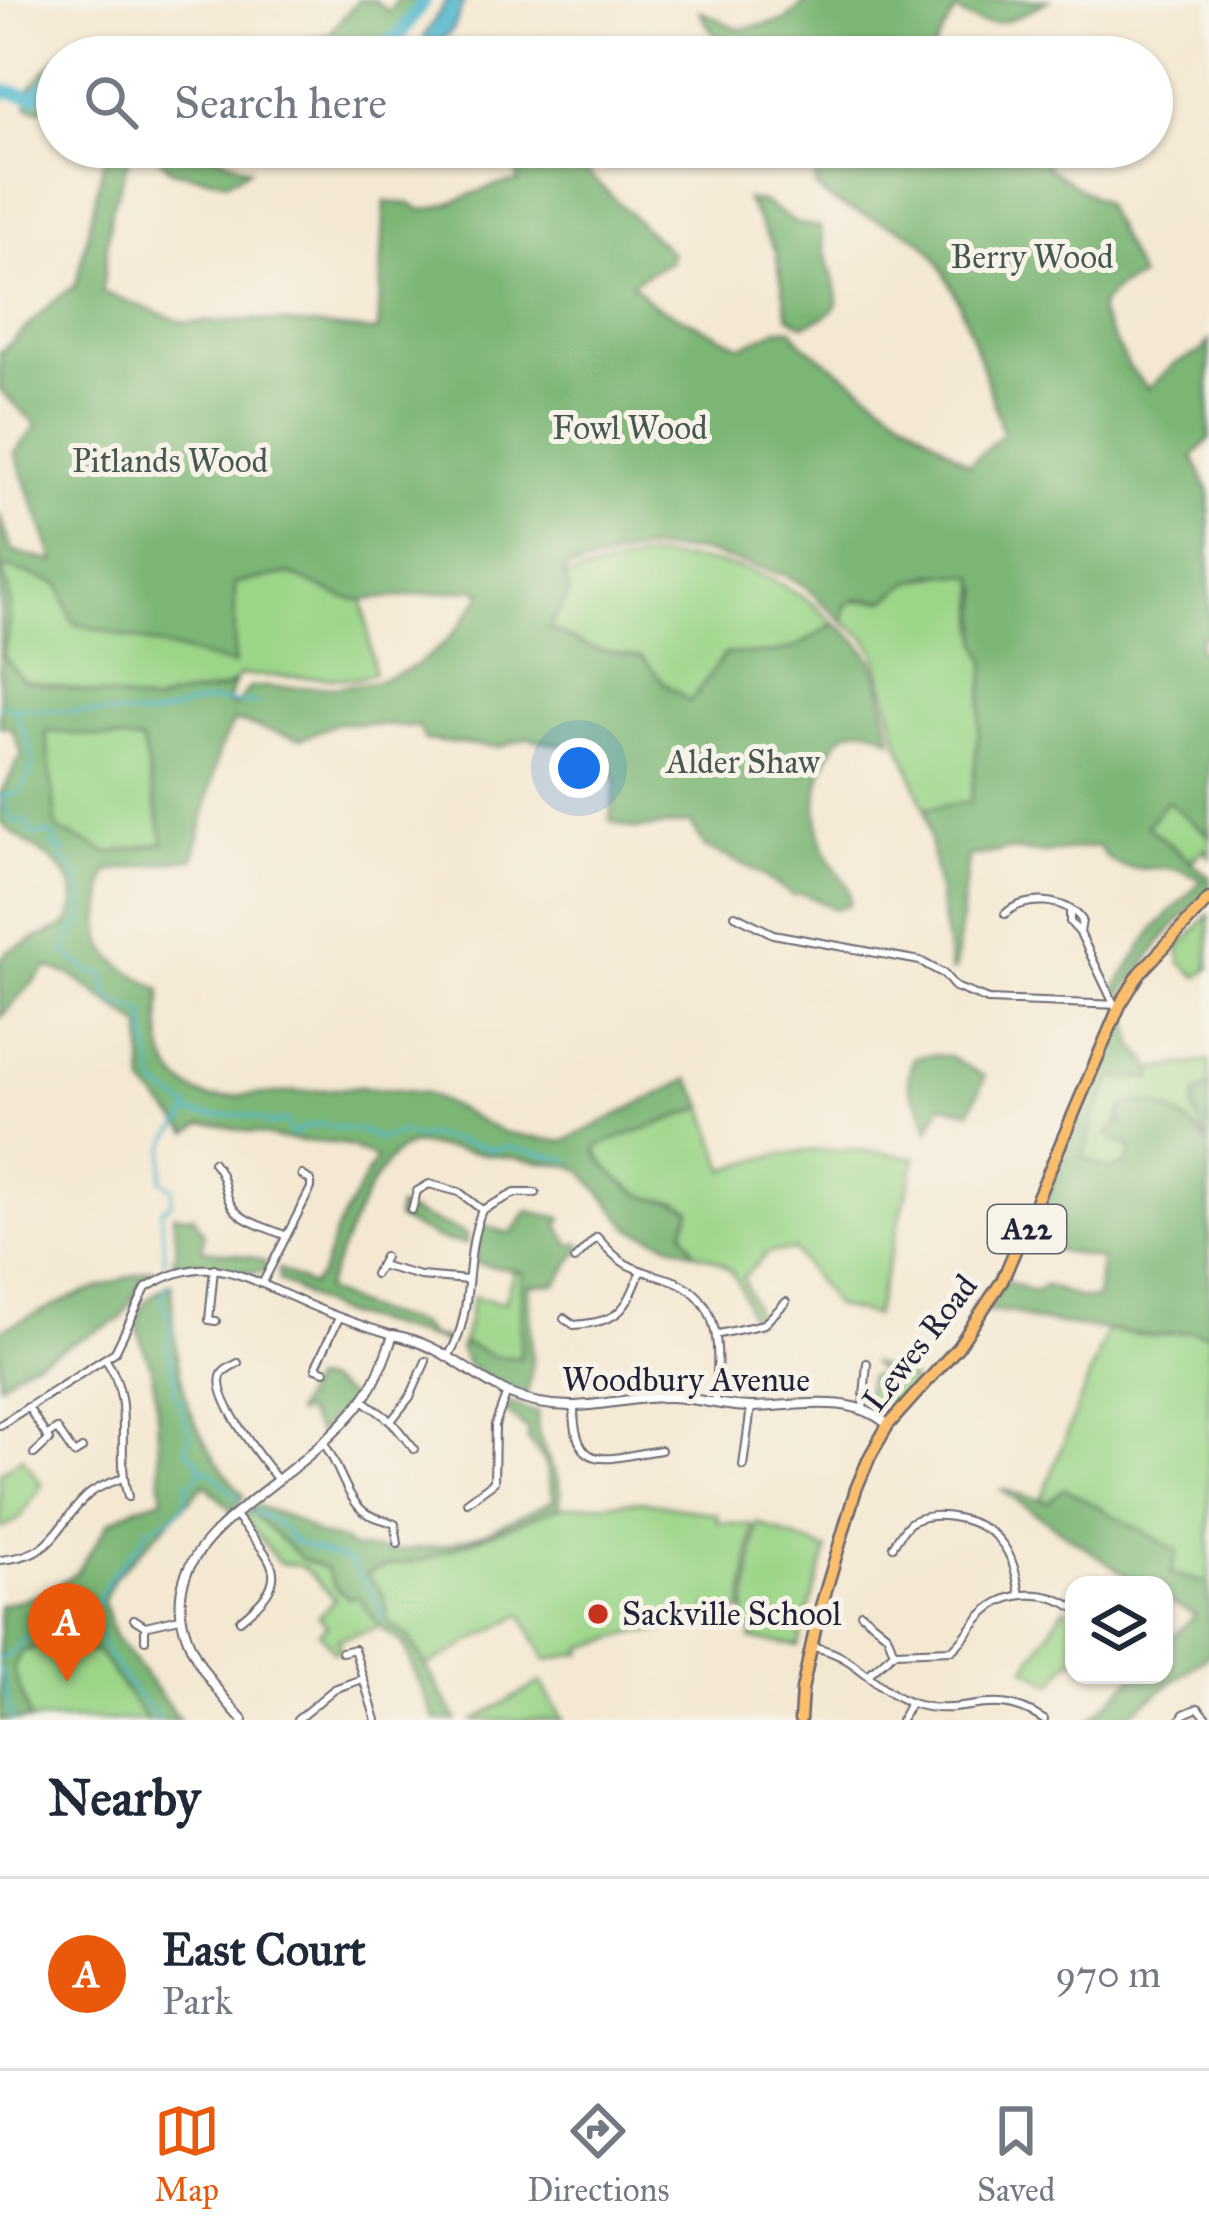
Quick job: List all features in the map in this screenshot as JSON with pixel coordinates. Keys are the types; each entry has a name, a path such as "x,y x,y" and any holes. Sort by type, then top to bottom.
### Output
{"highway":[{"name":"Lewes Road","path":"800,1720 810,1646 856,1489 888,1425 958,1347 1002,1281 1117,1005 1209,898"}],"street":[{"path":"735,915 773,934 920,961 944,974 955,987 988,1000 1117,1005 1080,933 1082,920 1070,910 1047,902 1027,902 1005,914"},
{"path":"213,1162 224,1174 227,1197 236,1214 284,1235"},
{"path":"263,1282 311,1188 311,1181 302,1175"},
{"path":"412,1210 417,1191 429,1184 459,1192 482,1210"},
{"path":"448,1355 460,1336 471,1237 482,1210 515,1193 536,1193"},
{"path":"574,1260 597,1237 625,1266 673,1280 694,1292 711,1313 719,1334 715,1401"},
{"path":"375,1274 382,1261 420,1276 468,1280"},
{"path":"214,1268 209,1320 217,1321"},
{"name":"Woodbury Avenue","path":"0,1425 106,1360 121,1342 146,1288 175,1272 214,1268 263,1282 338,1318 419,1340 506,1395 537,1403 574,1406 671,1397 751,1407 806,1403 863,1408 888,1425"},
{"path":"564,1318 574,1325 608,1320 627,1307 640,1273"},
{"path":"719,1334 764,1324 786,1302"},
{"path":"325,1371 316,1368 338,1318"},
{"path":"243,1720 197,1663 180,1618 180,1589 188,1567 235,1516 323,1442 363,1400 393,1335"},
{"path":"106,1360 121,1384 125,1404 122,1478 128,1498"},
{"path":"391,1420 410,1397 426,1360"},
{"path":"238,1363 219,1378 221,1394 277,1479"},
{"path":"863,1408 869,1368"},
{"path":"467,1502 494,1482 495,1425 506,1395"},
{"path":"363,1400 391,1420 414,1449"},
{"path":"574,1406 574,1432 580,1448 591,1458 662,1450"},
{"path":"28,1407 49,1440 34,1454"},
{"path":"742,1466 751,1407"},
{"path":"46,1436 57,1429 74,1454 82,1449"},
{"path":"323,1442 337,1460 355,1503 373,1517 395,1524 398,1544"},
{"path":"0,1560 25,1556 46,1545 86,1497 122,1478"},
{"path":"235,1516 269,1559 274,1574 266,1600 240,1620"},
{"path":"893,1546 906,1526 927,1516 968,1522 986,1529 1009,1555 1020,1595"},
{"path":"869,1674 894,1652 952,1650 989,1608 1020,1595 1049,1596 1065,1604"},
{"path":"861,1613 887,1634 894,1652"},
{"path":"134,1619 145,1626 180,1618"},
{"path":"145,1626 146,1640"},
{"path":"810,1646 840,1653 910,1703 944,1708 978,1702 1008,1704 1044,1720"},
{"path":"343,1652 354,1649 376,1720"},
{"path":"297,1720 334,1689 362,1678"},
{"path":"901,1720 910,1703"},
{"path":"1180,1720 1198,1708 1209,1720"}],"green space":[{"path":"358,0 374,0 389,12 397,0 421,0 402,36 322,36 329,34"},
{"path":"807,0 1048,0 1002,22 979,22 956,10 941,36 716,36 700,11 739,29 785,21"},
{"path":"36,81 36,109 28,107 30,88"},
{"path":"102,168 126,168 111,211 102,292 185,323 257,320 378,330 385,202 412,204 421,210 518,182 516,168 582,168 672,254 670,261 632,283 651,303 742,346 778,329 792,329 800,342 969,464 1003,434 946,275 919,240 826,196 815,186 818,168 1048,168 1103,203 1140,277 1116,289 1100,306 1100,315 1129,367 1148,389 1209,341 1209,439 1193,457 1209,491 1209,633 1198,645 1209,657 1209,835 1167,801 1147,826 1209,877 1209,890 1167,933 1122,994 1114,990 1153,930 1202,881 1178,870 1114,863 1098,846 1043,853 1008,850 968,857 955,969 951,971 925,809 971,801 986,661 978,640 980,590 974,576 933,574 910,582 885,600 858,599 844,606 845,623 803,585 784,575 700,551 645,550 564,570 569,595 548,628 594,649 642,657 664,683 690,702 725,654 783,651 834,623 863,648 877,673 892,740 876,731 854,730 834,745 822,773 817,796 823,843 850,897 849,904 835,909 804,894 792,895 753,869 705,847 691,823 635,829 610,821 616,782 612,769 594,753 528,738 499,747 425,740 419,727 337,723 301,739 234,721 219,751 194,858 107,872 103,897 104,945 122,966 161,990 162,1042 179,1080 210,1098 362,1087 426,1093 502,1132 563,1142 689,1079 705,1107 597,1146 596,1152 612,1173 636,1191 691,1210 683,1231 695,1253 631,1229 582,1171 572,1166 415,1144 400,1150 373,1183 324,1290 370,1311 419,1324 430,1336 451,1340 449,1343 335,1312 279,1280 279,1269 311,1286 321,1275 336,1231 376,1158 344,1144 281,1139 219,1125 202,1124 189,1133 144,1085 142,1027 71,975 47,967 0,1018 0,960 8,951 68,924 74,905 66,875 0,822 0,795 22,755 12,728 0,726 0,514 12,551 55,562 15,453 37,425 0,390 0,352 76,285","holes":["6,567 59,584 73,623 234,665 235,583 290,574 344,598 363,600 483,592 435,651 410,668 355,685 250,687 235,707 227,703 235,683 154,704 23,680 4,657 10,603 2,572","46,731 142,742 164,843 109,853 57,829"]},
{"path":"168,168 250,169 228,182"},
{"path":"746,199 765,203 796,223 820,227 837,297 827,315 804,325 788,316 776,252"},
{"path":"647,557 699,560 748,571 794,591 834,623 783,651 725,654 690,702 641,657 594,649 548,628 569,595 565,577"},
{"path":"6,567 59,584 234,664 234,583 290,574 344,598 363,600 374,673 356,679 240,675 222,689 155,705 23,680 4,657 2,571"},
{"path":"945,574 974,576 977,581 977,629 986,661 985,682 971,802 925,809 897,737 875,652 865,637 845,623 843,613 850,601 885,600 910,582"},
{"path":"45,730 142,742 164,843 109,853 57,829"},
{"path":"1167,801 1209,835 1209,856 1204,849 1192,862 1147,826"},
{"path":"1209,915 1209,969 1198,977 1181,963 1179,948"},
{"path":"1127,1007 1134,1045 1154,1070 1152,1078 1113,1078 1083,1157 1109,1170 1125,1165 1132,1153 1130,1146 1112,1141 1108,1133 1119,1125 1124,1105 1136,1103 1172,1112 1208,1145 1194,1110 1195,1095 1209,1086 1209,1334 1190,1331 1152,1336 1032,1320 1013,1312 987,1312 1006,1281 1035,1292 1044,1285 1097,1299 1101,1259 1027,1244"},
{"path":"914,1057 950,1057 985,1077 970,1111 942,1105 928,1131 909,1081"},
{"path":"1209,1061 1209,1086 1195,1095 1194,1110 1209,1144 1171,1112 1136,1106 1121,1109 1116,1128 1132,1153 1125,1166 1109,1170 1083,1157 1113,1078 1152,1078 1154,1070"},
{"path":"705,1107 725,1170 772,1156 819,1150 916,1158 874,1316 835,1306 794,1250 769,1252 743,1277 758,1319 752,1321 735,1276 710,1257 695,1253 684,1237 678,1202 639,1194 615,1176 599,1153 597,1146"},
{"path":"398,1207 466,1234 466,1244 441,1240 397,1219"},
{"path":"528,1211 562,1218 558,1225 571,1246 580,1243 583,1249 556,1284 529,1285 532,1367 527,1394 478,1373 460,1349 463,1343 493,1356 520,1358 522,1272 475,1263 481,1224 511,1234"},
{"path":"173,1215 193,1216 204,1234 202,1249 259,1259 267,1270 248,1272 199,1264 172,1267 176,1247"},
{"path":"151,1269 153,1273 142,1280 121,1319 19,1369 0,1384 0,1330"},
{"path":"514,1270 522,1271 520,1359 493,1356 463,1343 473,1297 504,1303"},
{"path":"172,1284 175,1344 186,1398 208,1448 244,1496 231,1510 205,1484 113,1579 103,1602 115,1636 180,1720 146,1720 98,1652 43,1645 21,1652 13,1668 30,1720 0,1720 0,1605 43,1594 77,1572 109,1523 163,1499 154,1384 138,1321 148,1299"},
{"path":"1107,1331 1152,1336 1190,1331 1209,1334 1209,1584 1171,1574 1041,1500"},
{"path":"870,1363 913,1380 885,1410 866,1400 869,1377 878,1370"},
{"path":"311,1380 327,1382 352,1399 318,1433 304,1411 295,1412"},
{"path":"511,1404 538,1413 540,1438 559,1483 559,1507 421,1561 366,1574 384,1595 388,1622 409,1637 457,1720 435,1720 403,1644 380,1627 357,1596 348,1598 335,1587 326,1569 302,1559 250,1511 254,1505 290,1517 352,1548 392,1551 443,1546 485,1533 554,1500 544,1461 528,1440 527,1429 504,1410"},
{"path":"22,1457 42,1485 18,1520 3,1527 0,1473"},
{"path":"1064,1488 1178,1551 1171,1574 1209,1584 1209,1655 1173,1682 1173,1637 1195,1615 1173,1604 1173,1576 1127,1576 1000,1489 1048,1502"},
{"path":"641,1501 717,1514 717,1522 753,1525 742,1611 708,1607 706,1624 640,1631 582,1648 583,1653 546,1660 522,1614 427,1666 409,1637 388,1622 387,1606 366,1574 421,1560 559,1507"},
{"path":"250,1511 302,1559 326,1569 335,1587 357,1595 380,1627 338,1639 340,1650 334,1652 319,1632 327,1626 319,1616 335,1599 301,1565 279,1563 244,1516"},
{"path":"757,1523 827,1550 798,1646 751,1639 755,1631 743,1629"},
{"path":"1065,1607 1065,1667 1053,1684 1026,1668"},
{"path":"43,1645 98,1652 146,1720 30,1720 13,1668 21,1652"},
{"path":"541,1682 563,1720 474,1720"},
{"path":"1126,1684 1170,1684 1122,1720 1090,1720"}],"water":[{"path":"447,0 464,0 445,36 424,36"}],"waterway":[{"path":"398,36 424,0"},
{"path":"0,96 3,90 36,95"},
{"path":"19,708 151,717 205,701 259,703"},
{"path":"0,707 14,706 32,757 21,793 3,795 7,810 16,823 24,819 33,835 48,833 56,839 53,849 64,850 61,859 80,889 81,925 71,934 64,952 89,971 106,975 106,993 117,1004 146,1013 156,1086 189,1108 164,1156 161,1180 173,1189 171,1204 161,1210 165,1265"},
{"path":"190,1113 252,1117 270,1125 286,1120 290,1133 297,1135 302,1126 320,1123 364,1132 378,1140 403,1132 414,1138 432,1136 570,1160"},
{"path":"159,1720 116,1667 96,1620 98,1601 115,1572 148,1528 182,1507 188,1483 197,1479 201,1469 186,1450 190,1434 182,1400 174,1396 176,1383 167,1344 171,1326 162,1300 168,1282"},
{"path":"201,1469 207,1469 239,1499"},
{"path":"253,1512 276,1523 292,1541 350,1562 380,1607 383,1621"},
{"path":"0,1660 18,1648 20,1638 34,1638 55,1619 63,1600 95,1603"},
{"path":"0,1668 12,1720"}],"place":[{"name":"Sackville School","path":"598,1614"},
{"name":"East Court","path":"67,1682"}],"park label":[{"name":"Berry Wood","path":"1032,257"},
{"name":"Fowl Wood","path":"630,428"},
{"name":"Pitlands Wood","path":"170,461"},
{"name":"Alder Shaw","path":"743,762"}]}
